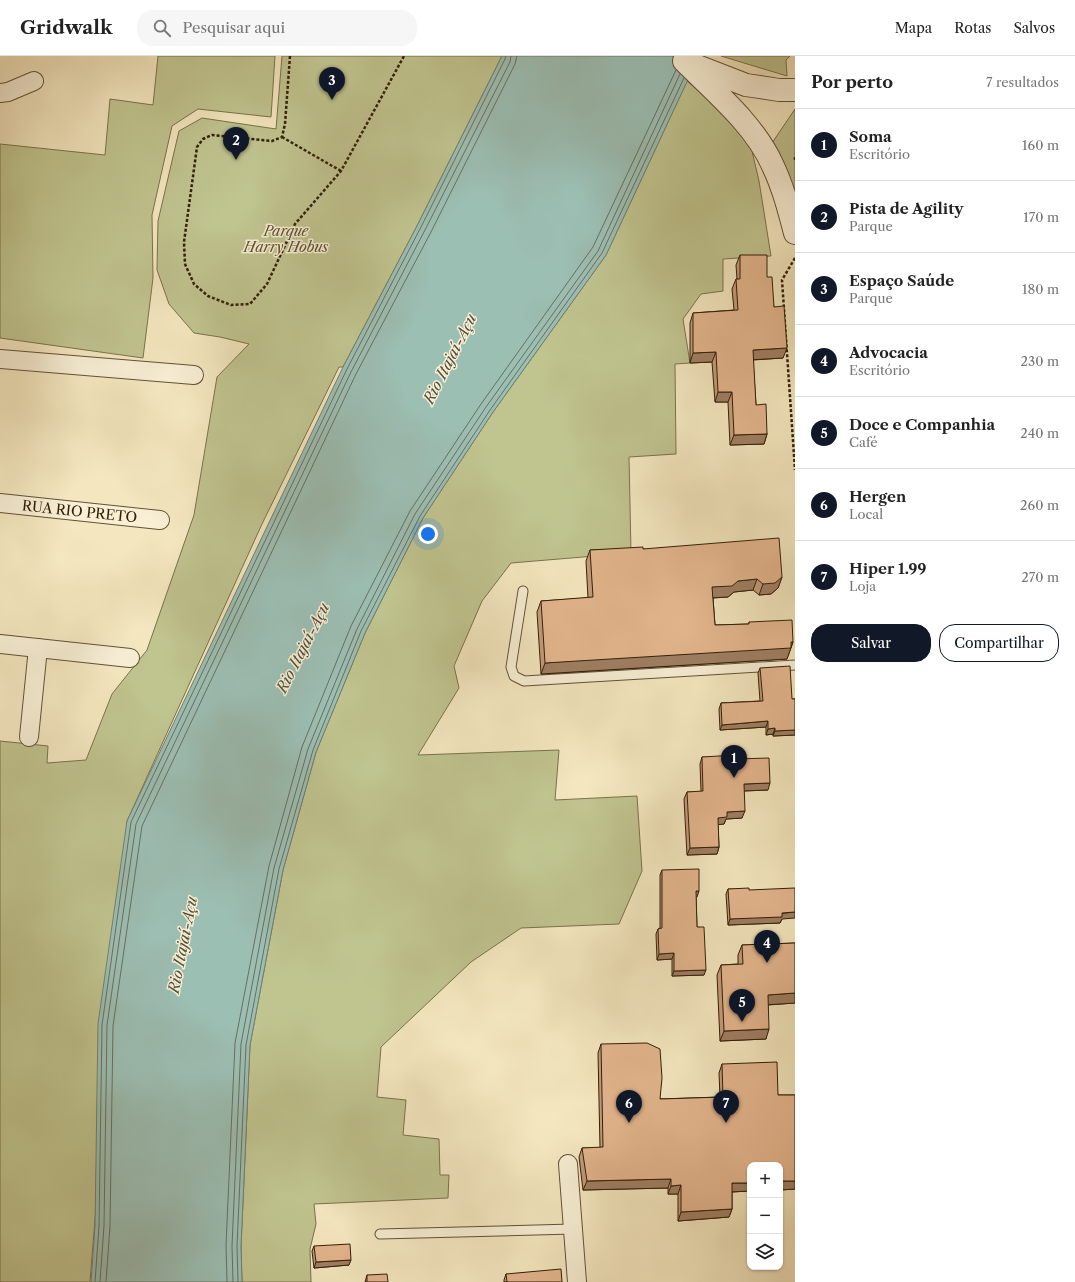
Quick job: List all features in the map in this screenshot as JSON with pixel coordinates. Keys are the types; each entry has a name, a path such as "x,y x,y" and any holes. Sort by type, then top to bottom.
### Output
{"street":[{"path":"679,59 746,85 779,90 795,90"},
{"path":"679,59 740,118 758,140 773,165 786,200 795,233"},
{"path":"0,93 8,92 34,81"},
{"path":"0,359 194,375"},
{"name":"RUA RIO PRETO","path":"0,503 160,520"},
{"path":"0,644 130,658"},
{"path":"29,737 38,648"},
{"path":"568,1164 577,1282"}],"lane":[{"path":"523,591 511,667 514,676 524,681 795,665"},
{"path":"380,1234 573,1229"}],"path":[{"path":"290,56 285,124 282,136 272,141 212,135 203,139 197,148 184,242 185,264 194,284 208,296 231,305 250,304 267,284 295,224 341,171 404,56"},
{"path":"282,136 341,171"},
{"path":"795,258 782,280 795,470"}],"green space":[{"path":"158,56 275,56 271,117 198,109 172,126 152,215 153,278 143,358 0,338 0,144 105,155 110,99 153,105"},
{"name":"Parque Harry Hobus","path":"282,56 502,56 417,226 343,367 339,367 262,524 127,821 90,1282 0,1282 0,741 48,746 47,763 86,760 112,694 147,650 194,515 217,377 249,344 194,333 169,304 157,270 158,221 179,131 202,118 276,129"},
{"path":"721,56 790,56 786,60 787,76"},
{"path":"687,81 734,121 752,151 759,181 771,256 723,259 723,291 701,294 683,319 690,363 675,364 676,454 629,457 631,553 511,563 482,601 454,666 459,688 418,755 559,750 555,800 637,796 642,871 619,924 521,928 471,962 381,1047 377,1097 406,1100 403,1135 439,1139 440,1175 449,1175 448,1198 314,1204 316,1224 310,1249 311,1282 242,1282 241,1246 250,1045 283,870 316,752 365,633 423,518 493,412 606,255"},
{"path":"795,109 795,202 770,146"}],"water":[{"name":"Rio Itajaí-Açu","path":"502,56 699,56 606,255 493,412 423,518 365,633 316,752 283,870 250,1045 241,1246 242,1282 91,1282 95,1226 98,1024 127,821 343,367 417,226"}],"building":[{"path":"740,255 767,255 767,277 772,277 774,307 784,306 787,348 753,350 756,405 766,404 767,434 734,435 732,392 718,392 716,352 693,353 693,313 738,310 736,279 740,279"},
{"path":"779,538 782,577 775,583 763,584 757,579 738,581 732,586 712,587 715,625 749,624 749,622 792,620 793,642 791,642 791,648 545,663 541,601 593,597 590,550 643,547 643,549"},
{"path":"790,666 792,699 795,699 795,730 775,731 775,728 768,729 768,721 722,725 721,703 763,701 760,668"},
{"path":"736,755 736,759 769,758 770,783 744,784 745,811 727,812 727,817 718,818 719,847 690,848 687,792 703,791 702,757"},
{"path":"699,869 699,891 696,891 697,927 704,927 706,970 674,971 674,953 659,954 658,929 662,928 662,870"},
{"path":"749,888 749,890 795,888 795,912 782,913 782,917 730,919 728,889"},
{"path":"795,943 795,993 768,995 769,1029 724,1031 721,965 743,964 742,945"},
{"path":"647,1043 660,1049 662,1078 660,1099 723,1097 722,1064 777,1062 778,1095 795,1095 795,1181 783,1181 783,1162 747,1162 747,1183 732,1183 732,1209 681,1212 681,1185 671,1186 671,1179 587,1181 582,1148 603,1147 601,1044"},
{"path":"350,1244 351,1260 316,1262 314,1246"},
{"path":"561,1269 562,1282 507,1282 506,1274"},
{"path":"387,1274 388,1282 367,1282 367,1275"}],"place":[{"name":"Espaço Saúde","path":"332,100"},
{"name":"Pista de Agility","path":"236,160"},
{"name":"Soma","path":"734,778"},
{"name":"Advocacia","path":"767,963"},
{"name":"Doce e Companhia","path":"742,1022"},
{"name":"Hergen","path":"629,1123"},
{"name":"Hiper 1.99","path":"726,1123"}]}
